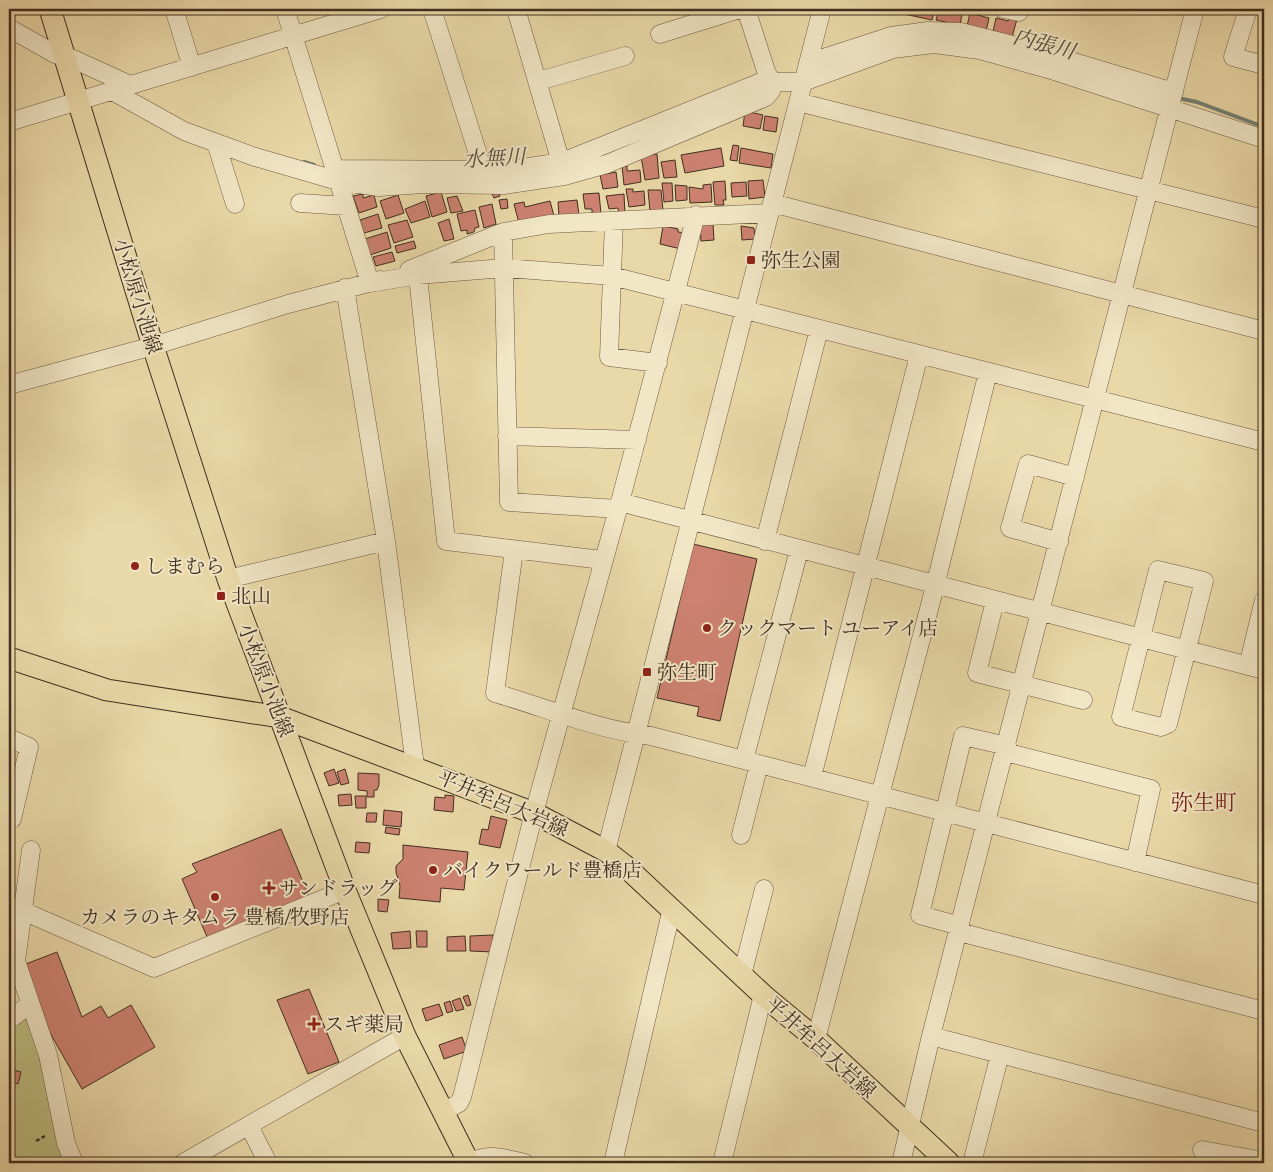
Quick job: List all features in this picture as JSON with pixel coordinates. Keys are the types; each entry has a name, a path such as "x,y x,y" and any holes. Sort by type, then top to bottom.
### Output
{"main road":[{"name":"小松原小池線","path":"50,9 77,103 153,346 228,578 344,890 405,1036 469,1163"},
{"name":"平井牟呂大岩線","path":"9,658 107,690 280,717 415,766 534,813 606,851 672,908 763,995 816,1039 949,1163"}],"street":[{"path":"174,9 192,66"},
{"path":"285,9 370,283"},
{"path":"9,122 77,103 293,36 361,12 380,9"},
{"path":"432,9 483,177"},
{"path":"516,9 539,81 563,169"},
{"path":"660,34 740,9"},
{"path":"112,91 184,131 216,143 256,157 379,187 483,177 504,185 563,169 607,164 766,97 771,91 773,82 767,74 746,9"},
{"path":"606,851 822,9"},
{"path":"1003,9 1019,12 1020,9"},
{"path":"901,1163 931,1036 1196,9"},
{"path":"1264,14 1248,9 1233,57 1264,65"},
{"path":"9,28 55,54 74,59 130,85"},
{"path":"808,63 891,36 928,30 961,32 1041,52 1172,100 1264,140"},
{"path":"773,82 803,82 892,49 934,44 980,50 1172,100"},
{"path":"539,81 625,56"},
{"path":"798,102 1264,220"},
{"path":"216,143 235,204"},
{"path":"300,203 346,206"},
{"path":"9,385 153,346 345,288 418,271 503,232 549,224 614,221 771,208 1123,293 1264,331"},
{"path":"442,1112 459,1103 462,1098 534,813 602,560 619,506 658,363 696,215"},
{"path":"614,221 609,357 658,363"},
{"path":"503,232 508,502 619,506 691,522 1256,668 1264,600"},
{"path":"418,271 504,268 612,276 1264,442"},
{"path":"418,271 446,541 602,560"},
{"path":"345,288 386,540 415,766"},
{"path":"765,541 819,329"},
{"path":"812,777 919,355"},
{"path":"816,1039 935,586 988,372"},
{"path":"507,436 637,440"},
{"path":"1059,542 1010,528 1028,464 1075,477"},
{"path":"228,578 386,540"},
{"path":"514,550 495,693 570,718 651,736 812,777 946,814 1264,895"},
{"path":"741,835 752,762 799,550"},
{"path":"1158,570 1204,581 1187,650 1168,724 1161,727 1121,717 1139,638 1158,570"},
{"path":"995,601 977,673 1083,700"},
{"path":"1135,862 1151,789 963,736 946,814 920,915 960,929 1264,1011"},
{"path":"9,738 29,747 12,819 9,817"},
{"path":"31,850 15,908 16,961 48,1055 66,1143 74,1163"},
{"path":"742,975 764,889"},
{"path":"15,908 154,968 344,890"},
{"path":"613,1163 672,908"},
{"path":"722,1163 763,995"},
{"path":"9,1020 30,1004"},
{"path":"183,1163 405,1036"},
{"path":"931,1036 1264,1123"},
{"path":"972,1163 1000,1054"},
{"path":"249,1126 268,1163"},
{"path":"1202,1150 1264,1161"},
{"path":"469,1163 485,1156 525,1163"}],"path":[{"path":"36,1141 45,1136"}],"shaded area":[{"path":"22,1017 28,1018 39,1048 67,1163 9,1163 9,1027"}],"building":[{"path":"881,9 935,9 932,20"},
{"path":"939,9 963,9 960,25 936,20"},
{"path":"970,13 989,18 986,31 967,26"},
{"path":"1009,17 1017,19 1012,37 993,32 996,18 1008,21"},
{"path":"745,111 763,115 760,129 743,126"},
{"path":"765,116 778,118 776,132 763,130"},
{"path":"733,145 739,146 737,161 730,160"},
{"path":"721,148 724,166 685,173 681,155"},
{"path":"741,148 773,154 771,168 739,163"},
{"path":"657,154 659,178 645,180 641,156"},
{"path":"675,160 677,177 664,178 661,162"},
{"path":"622,166 627,166 627,171 640,170 641,182 624,185"},
{"path":"616,172 618,187 603,189 600,175"},
{"path":"763,180 765,197 749,199 748,181"},
{"path":"725,181 726,200 723,200 724,205 715,205 713,182"},
{"path":"746,182 747,196 732,197 731,183"},
{"path":"662,183 672,183 673,201 664,202"},
{"path":"711,184 712,202 690,203 689,187 703,189 703,185"},
{"path":"675,185 687,186 687,200 676,201"},
{"path":"498,189 500,196 494,198 491,191"},
{"path":"626,189 633,189 633,192 644,191 645,205 629,207"},
{"path":"648,190 661,190 663,210 650,211"},
{"path":"441,192 447,212 432,217 426,196"},
{"path":"599,193 601,214 592,214 592,209 585,209 583,194"},
{"path":"363,194 363,198 374,195 377,207 359,213 353,196"},
{"path":"624,194 625,215 619,216 618,208 609,209 606,196"},
{"path":"398,195 404,213 386,219 380,201"},
{"path":"457,196 463,211 451,213 447,198"},
{"path":"507,199 508,208 501,209 499,200"},
{"path":"577,200 579,215 559,216 558,202"},
{"path":"425,201 430,217 411,223 405,209"},
{"path":"550,201 554,216 519,223 514,204 524,202 525,207"},
{"path":"492,204 496,224 484,228 479,207"},
{"path":"475,210 479,227 475,228 474,232 467,234 467,230 461,231 457,214"},
{"path":"378,214 382,228 364,233 360,220"},
{"path":"449,219 454,239 444,241 438,223"},
{"path":"407,220 413,237 394,243 388,225"},
{"path":"700,224 713,224 714,240 701,241"},
{"path":"663,226 678,229 678,232 685,233 681,249 660,244"},
{"path":"741,226 754,228 755,239 742,240"},
{"path":"387,232 391,248 370,255 365,239"},
{"path":"414,241 416,248 397,253 395,246"},
{"path":"392,252 395,261 376,266 373,257"},
{"name":"クックマート ユーアイ店","path":"693,544 757,559 720,721 697,716 699,707 657,698"},
{"path":"334,769 339,783 329,786 324,773"},
{"path":"345,769 349,783 341,785 337,772"},
{"path":"358,773 379,774 379,785 377,790 374,790 374,797 367,797 367,791 358,790"},
{"path":"351,794 352,805 339,806 338,795"},
{"path":"445,795 454,796 453,812 434,810 435,797 445,798"},
{"path":"355,796 366,796 366,808 356,808"},
{"path":"384,810 402,812 401,827 383,825"},
{"path":"367,813 377,813 376,822 366,822"},
{"path":"491,816 507,820 500,848 479,844 482,829 488,830"},
{"path":"386,827 400,829 399,835 385,833"},
{"path":"281,829 311,901 208,939 182,879 197,872 192,864"},
{"path":"356,842 370,843 369,853 355,852"},
{"path":"403,845 468,852 464,890 441,888 440,902 399,898 400,886 396,866 403,859"},
{"path":"378,899 389,900 387,912 378,911"},
{"path":"410,931 411,948 393,949 391,933"},
{"path":"416,931 427,931 427,947 417,947"},
{"path":"493,935 493,952 470,951 470,936"},
{"path":"465,936 466,951 447,951 447,937"},
{"path":"57,952 82,1017 101,1006 108,1018 131,1005 155,1047 82,1089 50,1033 26,964"},
{"path":"309,989 339,1062 308,1074 277,1000"},
{"path":"468,995 471,1005 467,1006 463,997"},
{"path":"460,998 464,1009 456,1011 452,1001"},
{"path":"450,1001 453,1011 447,1013 444,1003"},
{"path":"439,1004 443,1015 426,1021 422,1009"},
{"path":"462,1037 467,1051 444,1059 439,1045"},
{"path":"9,1069 21,1072 18,1084 9,1081"}],"waterway":[{"name":"内張川","path":"1178,98 1197,102 1264,127"},
{"name":"水無川","path":"592,159 618,150"},
{"name":"水無川","path":"304,162 314,165"}],"place":[{"name":"弥生公園","path":"751,260"},
{"name":"しまむら","path":"135,566"},
{"name":"北山","path":"221,596"},
{"name":"クックマート ユーアイ店","path":"707,628"},
{"name":"弥生町","path":"647,672"},
{"name":"バイクワールド豊橋店","path":"433,870"},
{"name":"サンドラッグ","path":"269,888"},
{"name":"カメラのキタムラ 豊橋/牧野店","path":"215,897"},
{"name":"スギ薬局","path":"314,1024"}],"district":[{"name":"弥生町","path":"1204,802"}]}
